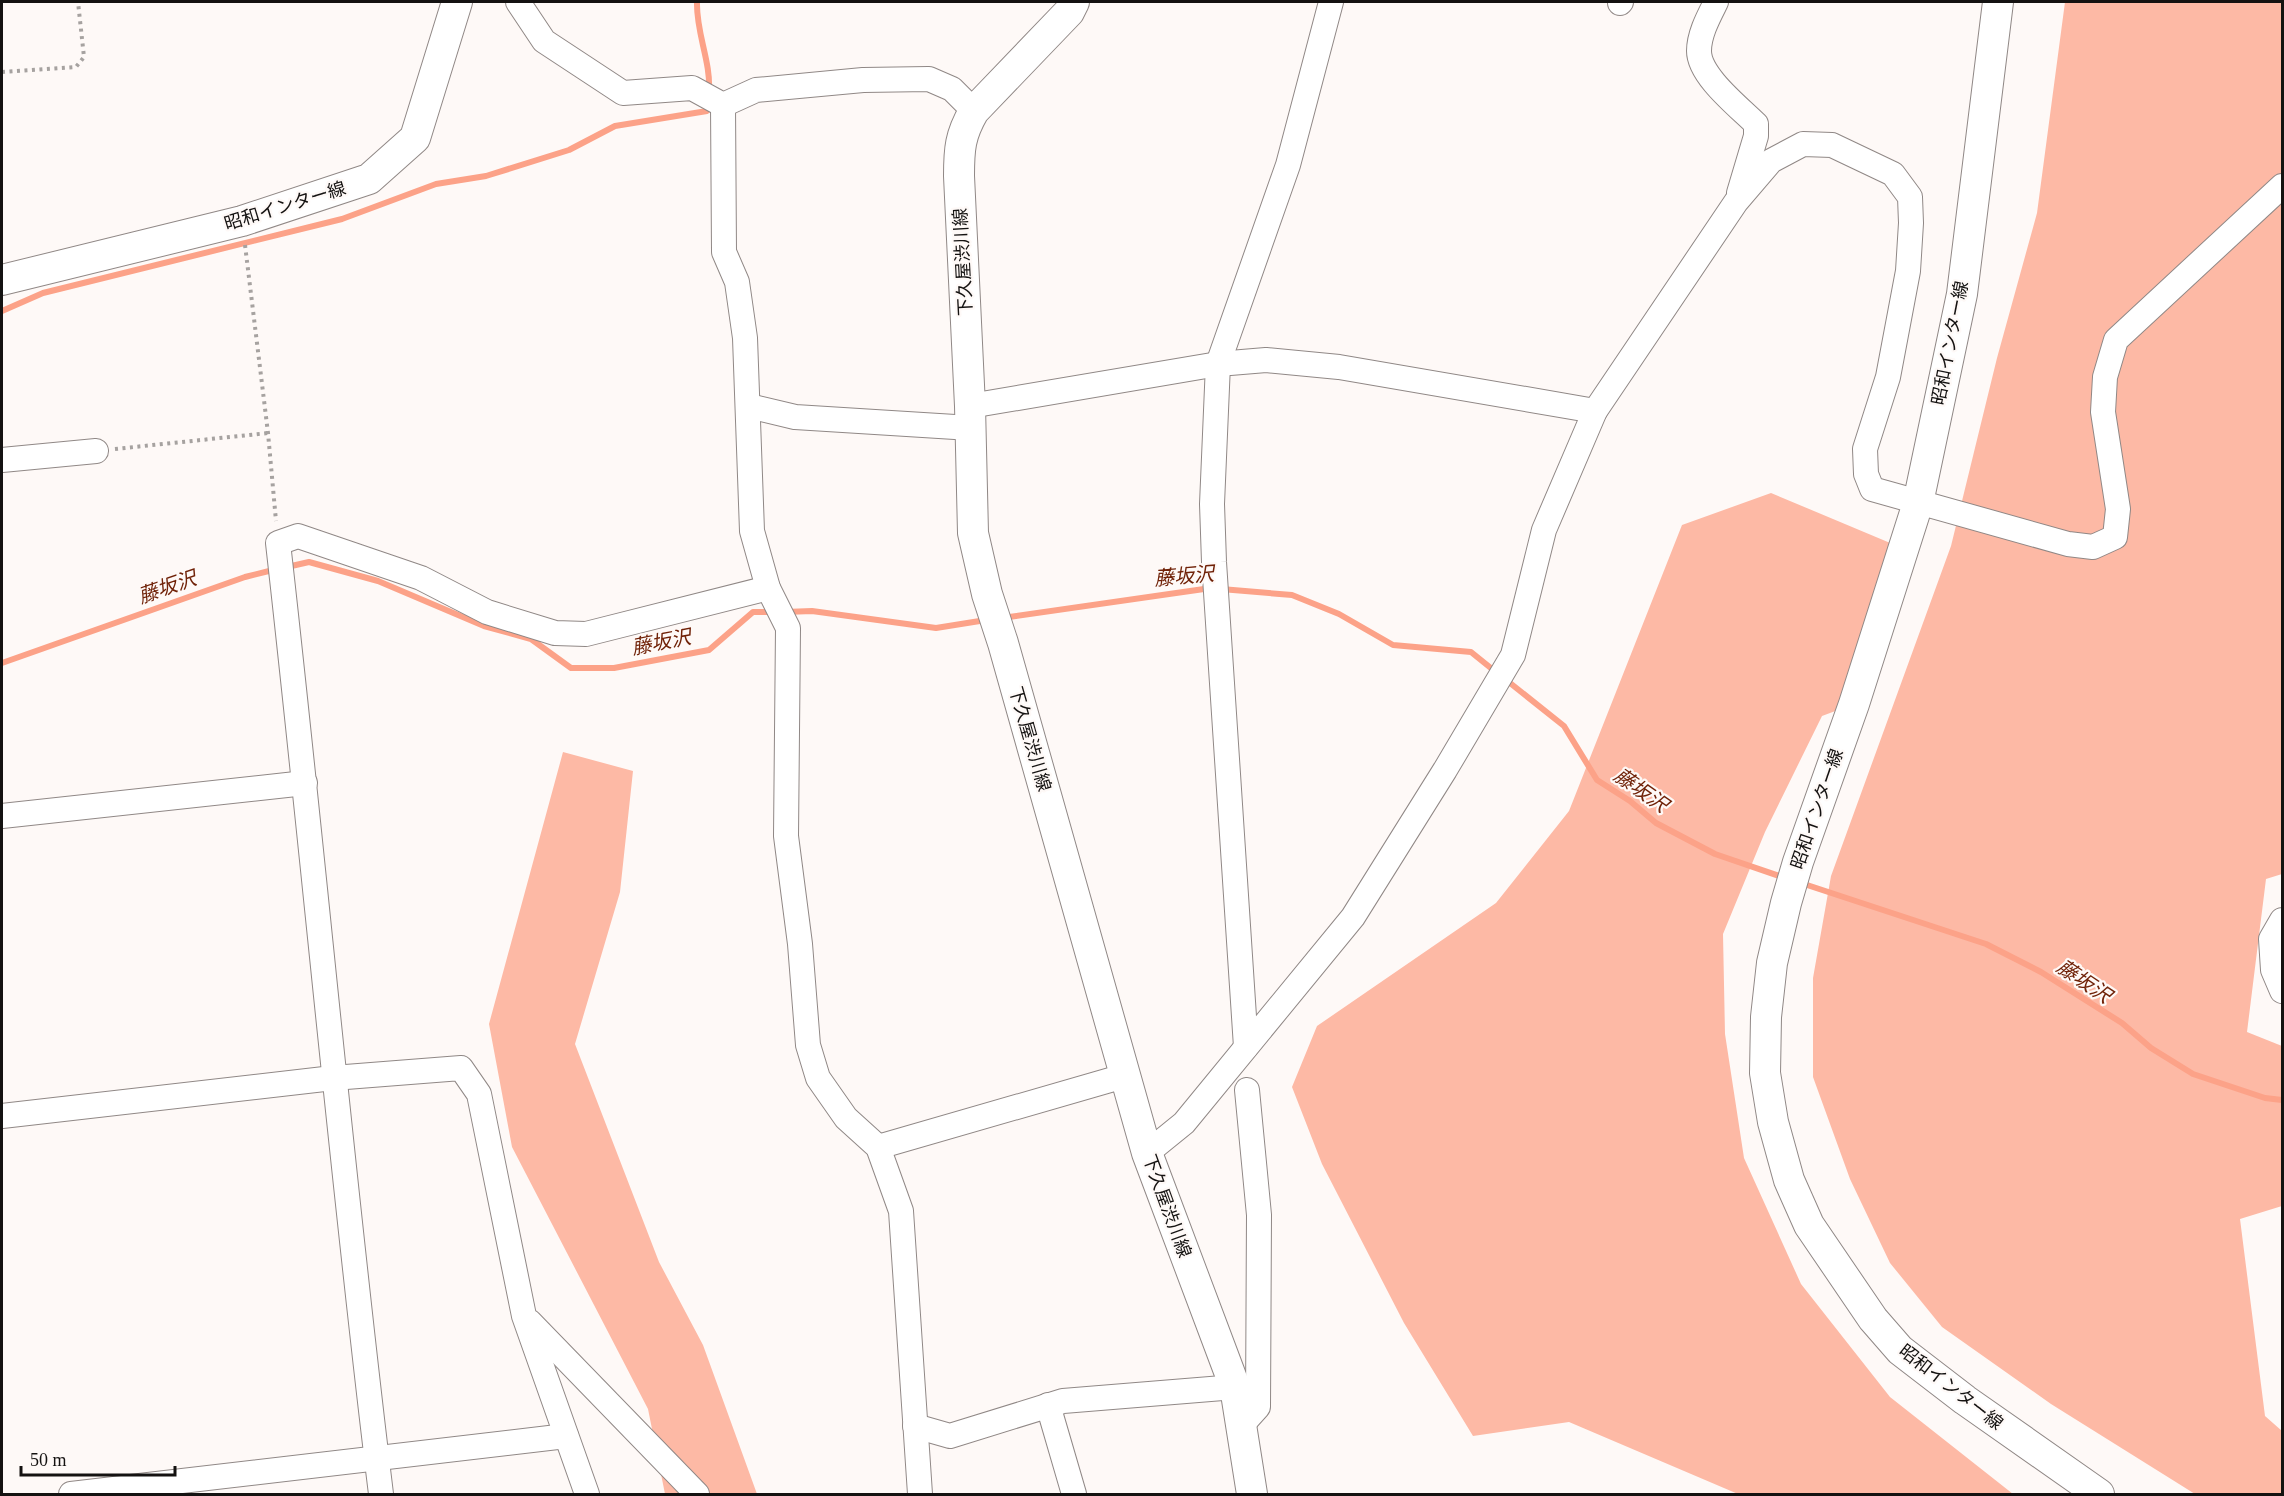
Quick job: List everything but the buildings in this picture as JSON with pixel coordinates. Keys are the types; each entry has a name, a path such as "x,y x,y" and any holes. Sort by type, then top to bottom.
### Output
{"main road":[{"name":"昭和インター線","path":"2,280 242,221 369,179 415,138 457,2"},
{"name":"下久屋渋川線","path":"1074,2 1069,12 974,111 964,128 959,151 958,176 971,417 973,533 987,594 1003,643 1147,1153 1235,1387 1252,1494"},
{"name":"昭和インター線","path":"1998,2 1962,294 1918,503 1854,704 1798,862 1786,903 1772,963 1766,1017 1765,1073 1771,1112 1789,1180 1809,1225 1873,1319 1900,1350 1965,1400 2099,1494"}],"street":[{"path":"518,2 544,41 623,93 692,88 723,105"},
{"path":"1246,1047 1214,562 1212,504 1218,364 1288,165 1331,2"},
{"path":"1716,2 1705,23 1698,52 1709,78 1756,124 1756,136 1736,202"},
{"path":"723,105 756,90 862,80 929,79 952,89 974,111"},
{"path":"723,105 724,252 737,282 745,338 752,531 768,588 789,628 786,836 800,944 808,1045 818,1078 846,1118 878,1147 901,1211 920,1494"},
{"path":"1147,1153 1184,1123 1353,916 1445,770 1513,655 1544,530 1595,411 1736,202 1771,161 1803,144 1832,146 1893,174 1910,197 1911,223 1906,283 1888,377 1865,449 1866,474 1872,489 2068,544 2093,547 2115,537 2118,509 2103,412 2105,377 2116,340 2283,186"},
{"path":"749,406 795,417 971,417 1218,364 1266,360 1339,367 1595,411"},
{"path":"2,460 96,451"},
{"path":"381,1494 333,1078 305,783 278,543 298,536 421,578 487,612 555,633 586,634 768,588"},
{"path":"2,816 305,783"},
{"path":"2283,920 2271,939 2273,970 2283,991"},
{"path":"2,1116 333,1078 461,1068 480,1094 524,1316 587,1494"},
{"path":"878,1147 1124,1076"},
{"path":"1240,1427 1258,1407 1259,1215 1247,1090"},
{"path":"524,1316 697,1494"},
{"path":"915,1426 950,1436 1063,1401 1235,1387"},
{"path":"1048,1406 1074,1494"},
{"path":"70,1494 566,1436"}],"path":[{"path":"2,72 76,67 84,57 78,2"},
{"path":"242,221 268,433 278,543"},
{"path":"96,451 268,433"}],"shaded area":[{"path":"2065,2 2282,2 2282,874 2266,879 2247,1032 2282,1046 2282,1206 2240,1219 2265,1416 2282,1431 2282,1494 2195,1494 2051,1404 1942,1327 1890,1263 1850,1179 1813,1077 1813,978 1831,876 1951,546 1997,358 2037,213"},
{"path":"1771,493 1895,545 1854,704 1822,716 1765,832 1723,934 1725,1034 1744,1158 1801,1284 1890,1397 2013,1494 1738,1494 1569,1422 1473,1436 1404,1323 1322,1164 1292,1087 1317,1026 1496,903 1569,811 1682,525"},
{"path":"563,752 633,771 620,892 575,1044 659,1262 703,1345 757,1494 665,1494 648,1409 512,1147 489,1024"}],"waterway":[{"path":"697,2 708,69 709,92"},
{"path":"2,311 43,293 342,219 436,184 486,176 569,150 615,126 707,111 708,102"},
{"name":"藤坂沢","path":"287,567 309,562 378,581 484,626 531,639 571,668 614,668 709,650 753,612 775,612"},
{"name":"藤坂沢","path":"2,663 245,577 277,569"},
{"name":"藤坂沢","path":"1002,618 1211,588"},
{"name":"藤坂沢","path":"1221,589 1292,595 1339,614 1393,645 1471,652 1497,673"},
{"name":"藤坂沢","path":"785,612 812,611 936,628 986,620"},
{"name":"藤坂沢","path":"1505,679 1564,726 1597,780 1630,801 1656,823 1715,854 1785,878"},
{"name":"藤坂沢","path":"1801,883 1986,944 2041,972 2122,1023 2151,1048 2193,1074 2265,1098 2282,1100"}]}
